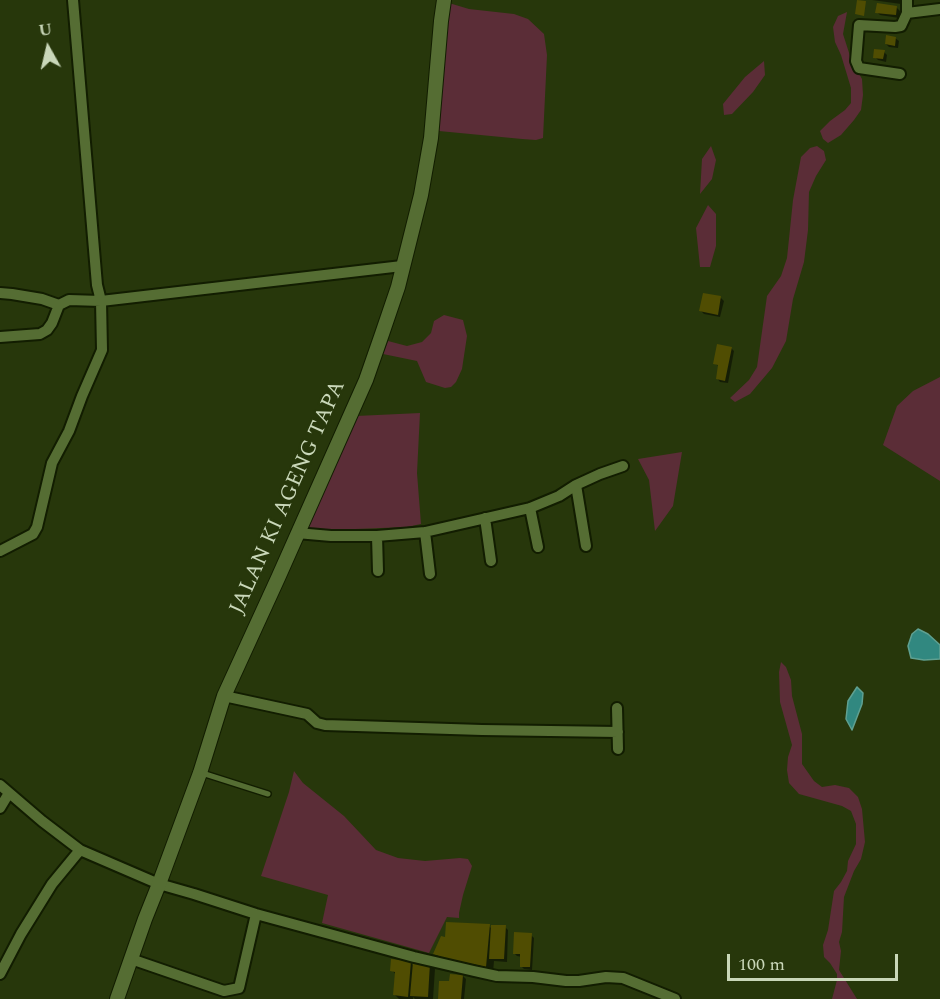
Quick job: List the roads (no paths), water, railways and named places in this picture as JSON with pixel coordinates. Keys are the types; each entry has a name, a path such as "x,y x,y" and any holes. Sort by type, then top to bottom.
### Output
{"street":[{"path":"0,551 33,534 37,527 52,463 69,430 102,350 101,302 97,285 72,0"},
{"name":"JALAN KI AGENG TAPA","path":"117,999 200,773 224,696 366,380 392,306 421,195 431,138 444,0"},
{"path":"900,74 859,68 856,61 859,24 901,26 907,13 907,0"},
{"path":"907,13 940,9"},
{"path":"0,293 59,304 69,300 101,302 402,266"},
{"path":"0,337 40,334 52,323 59,304"},
{"path":"297,533 377,536 425,532 530,508 559,496 600,474 623,466"},
{"path":"576,485 586,546"},
{"path":"530,508 538,547"},
{"path":"485,518 491,561"},
{"path":"425,532 430,574"},
{"path":"377,536 378,571"},
{"path":"224,696 307,714 317,723 325,725 618,732"},
{"path":"617,708 618,749"},
{"path":"0,808 4,789 80,850 159,884 256,914 414,957 497,976 566,981 606,977 623,978 675,999"},
{"path":"0,974 21,934 52,884 80,850"},
{"path":"131,959 222,995 238,988 256,914"}],"lane":[{"path":"200,773 268,794"}],"water":[{"path":"918,629 928,634 940,645 940,659 911,658 908,646 912,634"},
{"path":"857,687 863,693 862,704 852,730 846,719 848,701"}]}
